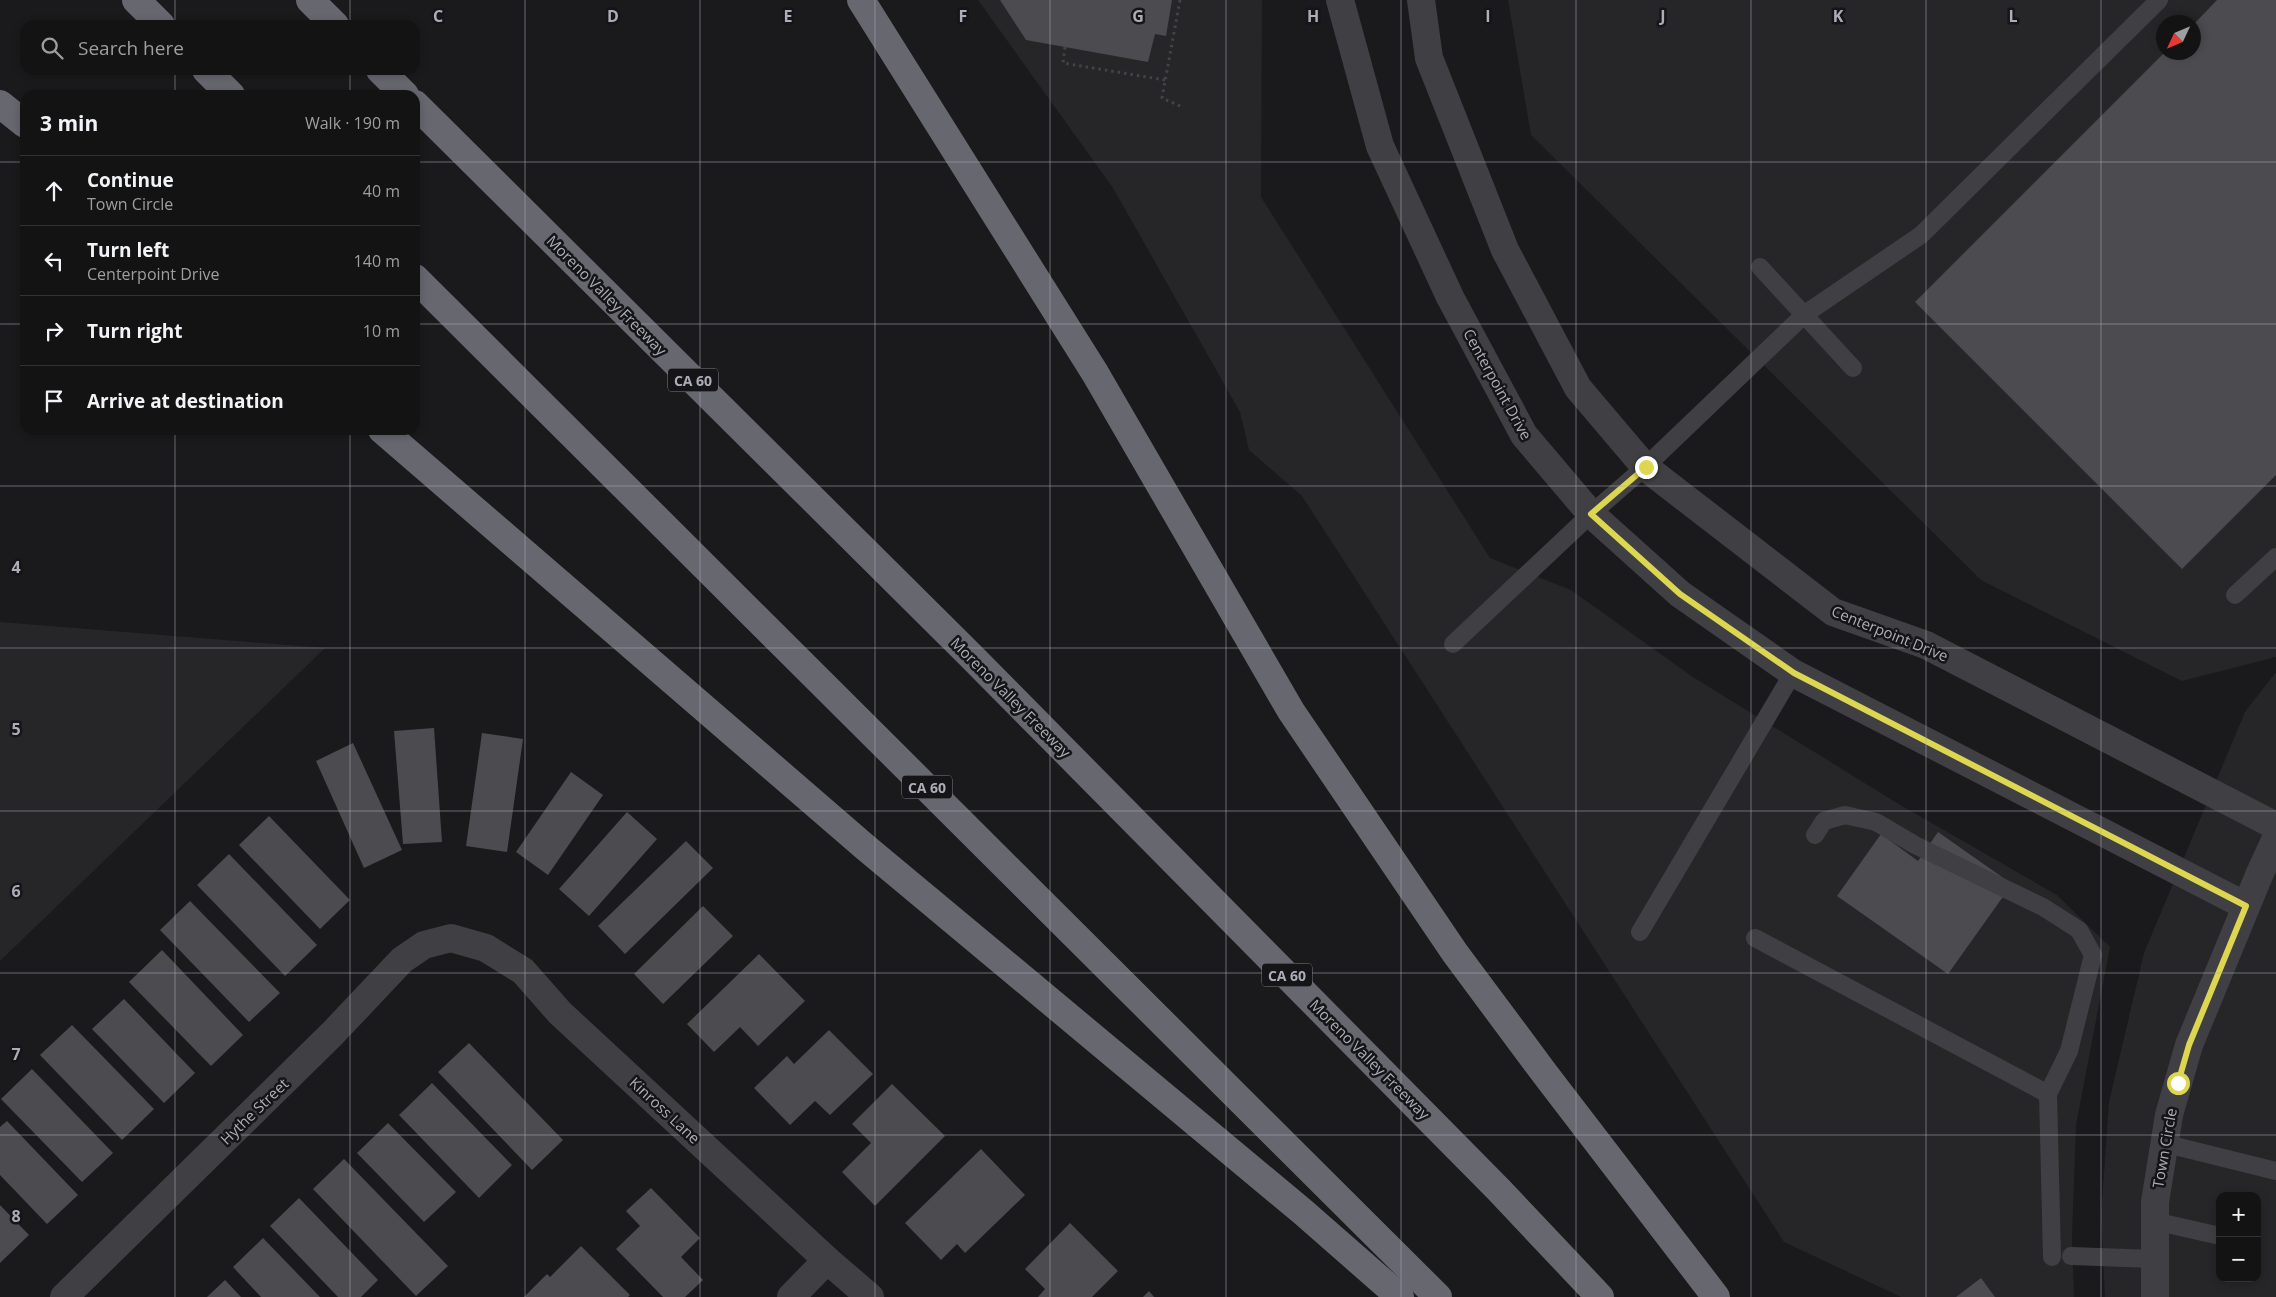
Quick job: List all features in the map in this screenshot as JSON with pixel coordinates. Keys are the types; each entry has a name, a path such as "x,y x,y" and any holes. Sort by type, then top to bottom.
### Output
{"highway":[{"path":"136,0 156,20"},
{"path":"310,0 330,20"},
{"path":"861,0 1095,373 1291,711 1455,953 1544,1074 1716,1297"},
{"path":"211,75 226,90"},
{"path":"385,75 401,90"},
{"path":"0,104 20,120"},
{"name":"Moreno Valley Freeway","path":"420,109 985,670 1498,1189 1600,1297"},
{"name":"CA 60","path":"420,283 1438,1297"},
{"path":"388,435 865,847 1303,1212 1400,1297"}],"street":[{"name":"Centerpoint Drive","path":"1340,0 1380,146 1450,297 1524,435 1591,514 1680,594 1794,673 2246,906"},
{"name":"Centerpoint Drive","path":"1421,0 1429,58 1505,250 1578,388 1646,467 1832,612 1926,645 2276,826"},
{"name":"Town Circle","path":"2155,1297 2154,1221 2157,1184 2169,1115 2189,1045 2276,838"},
{"name":"Kinross Lane","path":"451,938 486,948 523,971 560,1013 827,1260 870,1297"},
{"name":"Hythe Street","path":"64,1297 334,1033 402,960 424,945 451,938"},
{"path":"791,1297 827,1260"}],"lane":[{"path":"1452,644 1591,514 1646,467 1805,314 1921,235 2159,0"},
{"path":"1760,267 1853,368"},
{"path":"2235,595 2276,557"},
{"path":"1640,932 1794,673"},
{"path":"1815,835 1824,821 1844,815 1876,822 1915,845 2043,908 2080,930 2093,955 2069,1051 2048,1094 2052,1257"},
{"path":"1755,938 2048,1094"},
{"path":"2163,1143 2276,1171"},
{"path":"2154,1221 2216,1235"},
{"path":"2070,1256 2154,1260"}],"path":[{"path":"1180,0 1162,98 1180,106"},
{"path":"1065,47 1063,63 1165,80"}],"shaded area":[{"path":"978,0 1262,0 1261,197 1490,558 1571,590 1693,677 1897,803 2057,895 2110,947 2076,1125 2072,1237 2074,1297 1901,1297 1784,1242 1302,496 1249,450 1240,412 1113,188"},
{"path":"1508,0 2276,0 2276,657 2182,681 1981,580 1531,135"},
{"path":"0,622 325,648 0,961"},
{"path":"2276,672 2276,1297 2105,1297 2101,1216 2109,1102 2144,953 2245,712"}],"building":[{"path":"1000,0 1172,0 1166,36 1155,34 1148,62 1026,40"},
{"path":"2217,0 2276,0 2276,475 2182,569 1915,302 2157,60 2201,60 2201,17"},
{"path":"434,728 442,842 403,844 394,731"},
{"path":"482,733 523,739 507,852 466,846"},
{"path":"353,743 402,850 364,868 316,761"},
{"path":"571,772 603,795 548,875 516,852"},
{"path":"627,812 657,839 589,916 559,889"},
{"path":"269,816 350,900 320,929 239,845"},
{"path":"1938,832 2012,884 1948,974 1837,896 1881,834 1918,861"},
{"path":"686,841 713,868 625,954 598,926"},
{"path":"229,854 317,945 285,976 197,885"},
{"path":"190,901 280,993 249,1022 160,930"},
{"path":"703,906 733,936 663,1004 634,974"},
{"path":"162,950 243,1035 211,1066 129,982"},
{"path":"759,954 805,1001 758,1046 740,1027 714,1052 687,1024"},
{"path":"124,999 195,1073 164,1103 92,1029"},
{"path":"72,1025 154,1109 122,1140 40,1055"},
{"path":"829,1030 873,1074 830,1115 815,1101 790,1125 754,1088 787,1056 794,1064"},
{"path":"469,1043 563,1140 532,1170 438,1072"},
{"path":"32,1069 113,1153 82,1182 1,1099"},
{"path":"432,1083 512,1165 479,1198 399,1115"},
{"path":"892,1084 945,1136 875,1206 842,1172 871,1143 852,1124"},
{"path":"7,1121 78,1195 47,1224 0,1175 0,1127"},
{"path":"388,1123 456,1192 424,1222 357,1153"},
{"path":"981,1149 1025,1195 965,1253 957,1244 941,1260 905,1223"},
{"path":"344,1159 448,1266 416,1296 313,1189"},
{"path":"651,1188 700,1238 681,1257 703,1280 685,1297 663,1297 616,1249 640,1226 626,1211"},
{"path":"299,1198 378,1280 361,1297 338,1297 270,1226"},
{"path":"0,1205 29,1235 0,1263"},
{"path":"1070,1223 1118,1271 1092,1297 1038,1297 1045,1289 1025,1269"},
{"path":"263,1238 320,1297 261,1297 233,1267"},
{"path":"581,1246 630,1295 628,1297 524,1297 547,1274 550,1277"},
{"path":"1981,1278 1995,1297 1956,1297"},
{"path":"225,1280 241,1297 207,1297"},
{"path":"1149,1291 1154,1297 1143,1297"}],"route":[{"path":"1646,467 1591,514 1680,594 1794,673 2246,906 2189,1045 2178,1083"}]}
